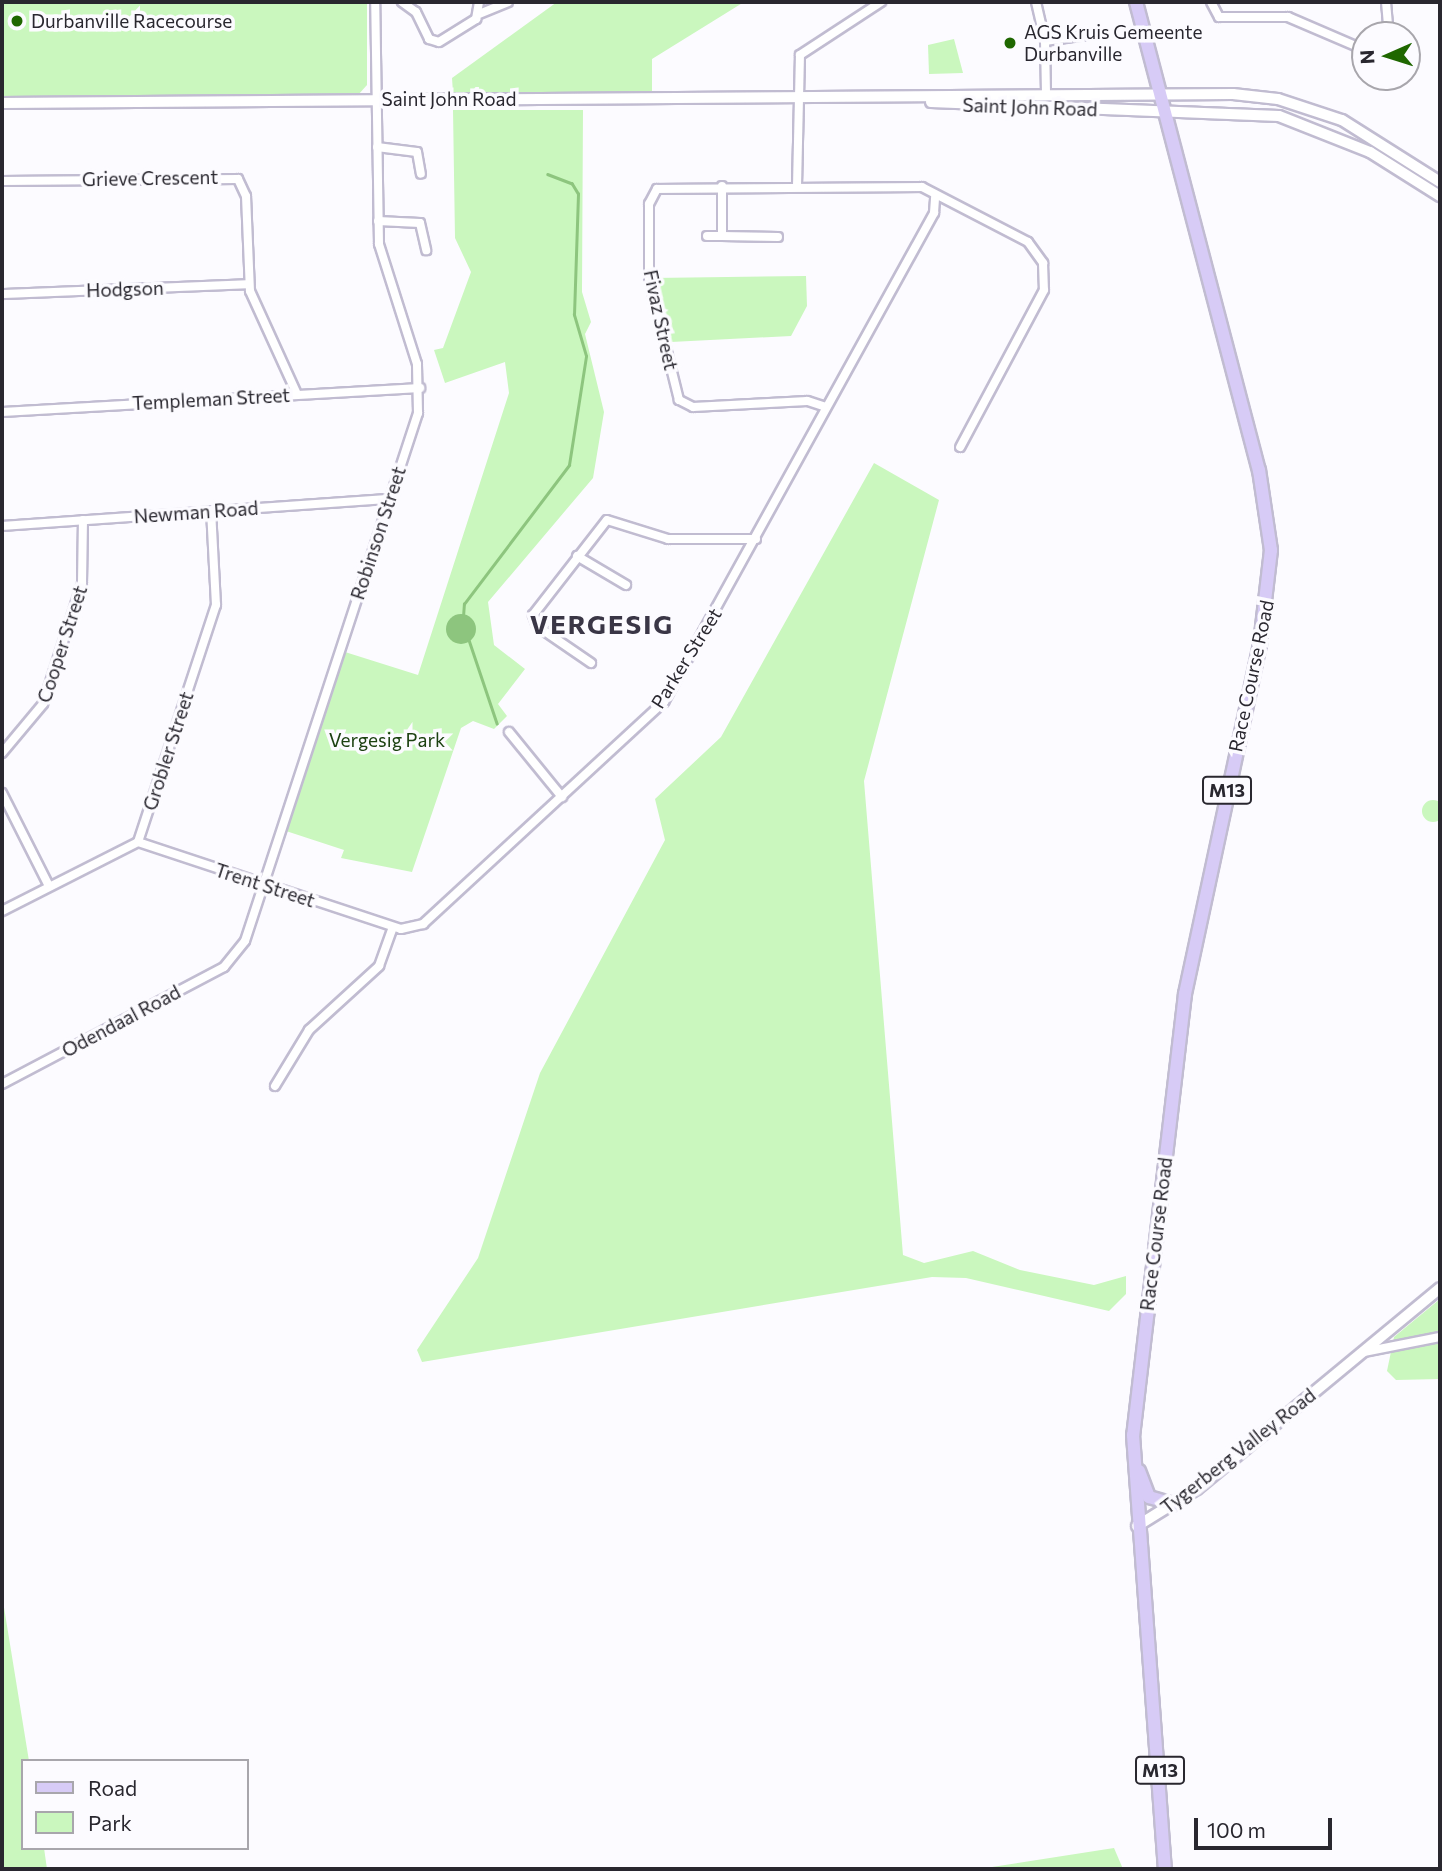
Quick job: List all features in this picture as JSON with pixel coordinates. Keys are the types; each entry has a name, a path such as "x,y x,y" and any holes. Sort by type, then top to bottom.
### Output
{"main road":[{"name":"Race Course Road","path":"1136,2 1162,110 1259,470 1271,558 1260,644 1185,994 1133,1451 1137,1526"},
{"name":"Saint John Road","path":"2,103 897,99 1233,94 1301,105 1368,132 1440,182"},
{"name":"Saint John Road","path":"897,99 1162,110 1245,110 1289,119 1370,152 1440,196"},
{"name":"Tygerberg Valley Road","path":"1137,1526 1174,1504 1440,1288"},
{"path":"1133,1451 1146,1494 1174,1504"},
{"name":"M13","path":"1137,1526 1165,1869"}],"street":[{"path":"375,2 378,221 381,255 420,388"},
{"path":"402,2 435,42 480,14 508,2"},
{"path":"479,2 480,14"},
{"path":"797,186 798,99 803,52 881,2"},
{"path":"1035,2 1045,41 1046,95"},
{"path":"1211,2 1220,17 1288,17 1351,44"},
{"path":"1386,2 1388,21"},
{"path":"1045,41 1087,35"},
{"path":"377,147 417,152 421,174"},
{"name":"Grieve Crescent","path":"2,181 232,176 246,196 248,284 297,394"},
{"name":"Fivaz Street","path":"826,407 807,401 693,407 677,397 649,279 649,199 665,186 919,186 935,197 951,199 1028,242 1046,276 1041,296 960,447"},
{"path":"722,186 722,236"},
{"name":"Parker Street","path":"393,927 423,925 664,702 934,213 935,197"},
{"path":"378,221 420,223 426,250"},
{"path":"707,236 778,237"},
{"name":"Hodgson","path":"2,294 248,284"},
{"name":"Templeman Street","path":"2,412 420,388"},
{"name":"Robinson Street","path":"238,956 390,499 420,388"},
{"name":"Newman Road","path":"2,526 390,499"},
{"name":"Grobler Street","path":"138,842 216,604 211,511"},
{"path":"591,663 533,619 577,556 610,519 662,537 756,538"},
{"name":"Cooper Street","path":"2,753 43,704 82,583 83,520"},
{"path":"577,556 626,585"},
{"path":"509,732 562,797"},
{"path":"2,793 49,886"},
{"path":"2,911 138,842"},
{"name":"Trent Street","path":"138,842 393,927"},
{"path":"275,1086 309,1030 379,966 393,927"},
{"name":"Odendaal Road","path":"2,1084 238,956"},
{"path":"1362,1352 1440,1337"}],"green space":[{"path":"2,2 367,2 367,85 358,95 2,98"},
{"path":"557,2 744,2 652,59 652,93 453,93 452,78"},
{"path":"954,39 963,73 929,74 928,45"},
{"name":"Vergesig Park","path":"453,110 583,110 582,292 591,322 585,334 604,412 593,478 488,602 494,645 525,669 498,704 507,716 494,729 473,721 461,728 412,872 341,858 344,850 286,831 345,652 418,675 509,393 505,362 445,383 434,350 443,348 471,272 455,238"},
{"path":"806,276 807,306 791,336 671,342 653,278"},
{"path":"874,463 939,500 864,781 903,1255 924,1263 973,1251 1020,1270 1094,1285 1126,1276 1126,1294 1109,1311 966,1278 932,1277 422,1362 417,1350 478,1258 540,1073 665,840 655,799 721,737"},
{"path":"1433,800 1441,803 1441,819 1433,822 1425,819 1422,811 1425,803"},
{"path":"1440,1299 1440,1379 1396,1380 1387,1371 1394,1337"},
{"path":"2,1595 29,1759 21,1759 21,1850 44,1850 47,1869 2,1869"},
{"path":"1114,1848 1123,1869 979,1869"}],"shaded area":[{"path":"461,614 467,615 475,623 475,635 467,643 461,644 455,643 447,635 446,629 447,623 455,615"}],"waterway":[{"path":"463,617 464,604 569,465 586,356 574,315 578,194 572,184 548,175"},
{"path":"469,640 497,723"}],"place":[{"name":"Durbanville Racecourse","path":"17,21"},
{"name":"AGS Kruis Gemeente Durbanville","path":"1010,43"}],"district":[{"name":"VERGESIG","path":"602,624"}]}
